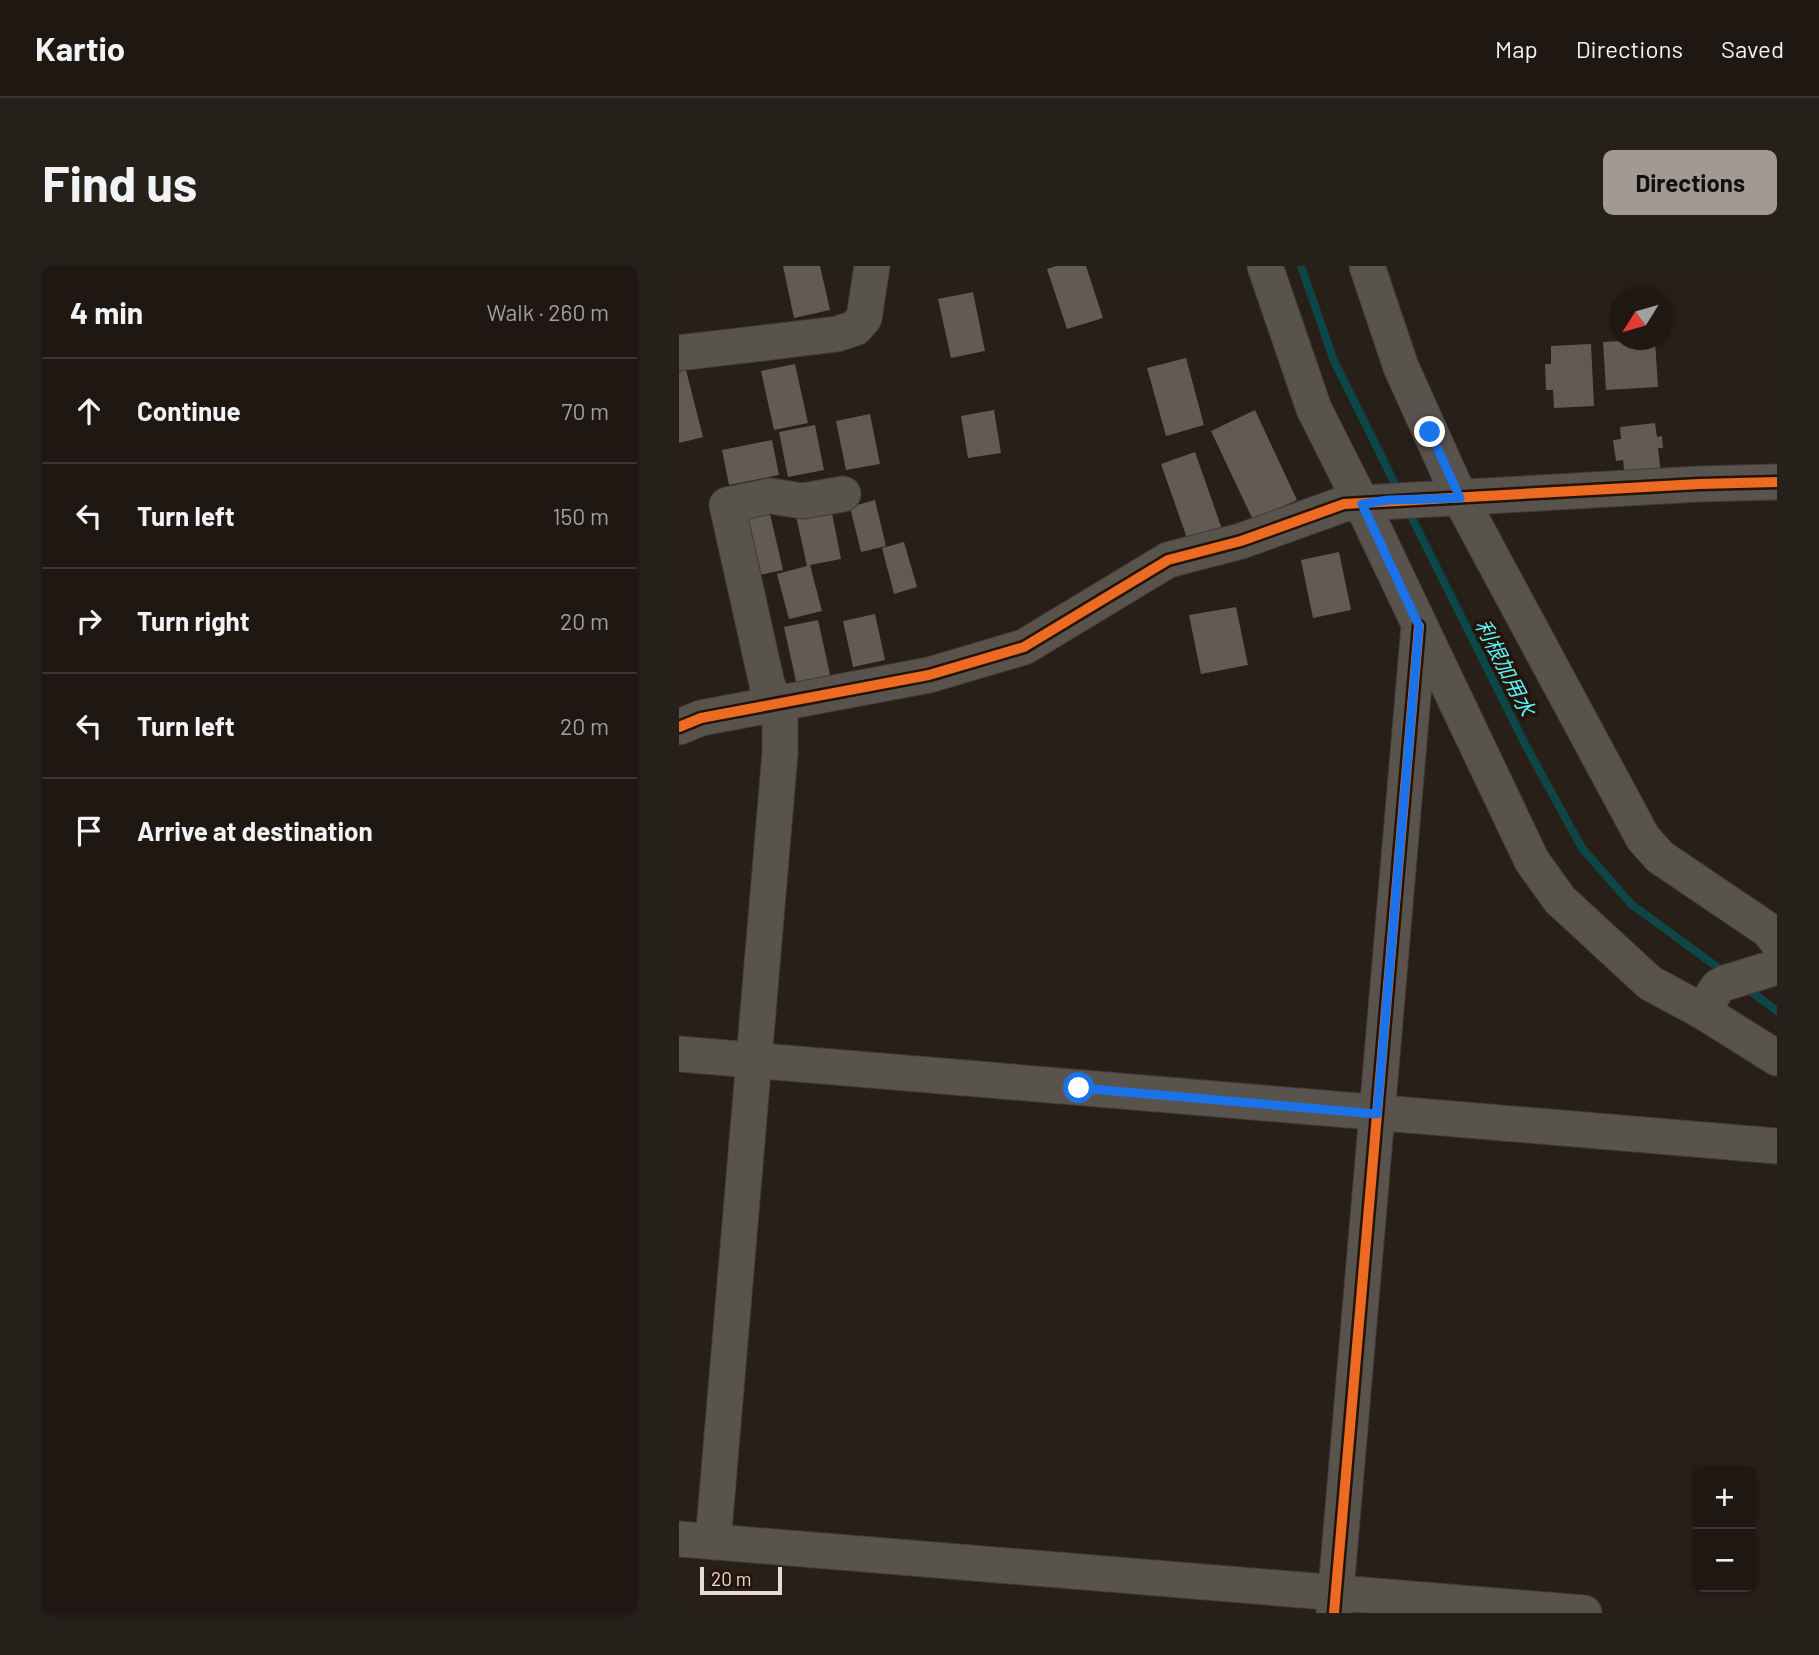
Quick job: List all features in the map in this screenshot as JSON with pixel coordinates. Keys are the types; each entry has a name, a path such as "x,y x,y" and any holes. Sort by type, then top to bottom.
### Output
{"street":[{"path":"679,353 837,334 855,328 864,318 872,266"},
{"path":"1265,266 1314,409 1532,861 1560,900 1650,983 1702,1011 1777,1058"},
{"path":"1367,266 1401,367 1460,498 1643,838 1660,857 1769,930 1777,941"},
{"path":"679,727 701,718 929,675 1024,647 1168,560 1241,541 1344,504 1777,482"},
{"path":"843,494 803,501 769,496 727,505 767,684 781,720 754,1061 696,1541 1335,1603 1584,1613"},
{"path":"1335,1603 1419,626"},
{"path":"1702,1011 1718,988 1725,983 1777,967"},
{"path":"679,1054 1777,1146"}],"building":[{"path":"783,266 820,266 830,310 794,318"},
{"path":"1056,266 1086,266 1103,318 1067,329 1047,269"},
{"path":"973,292 985,351 951,358 938,299"},
{"path":"1603,342 1609,342 1609,350 1656,350 1658,387 1606,390"},
{"path":"1591,344 1594,406 1554,408 1553,390 1546,390 1545,364 1551,364 1551,346"},
{"path":"1186,358 1204,425 1166,436 1147,368"},
{"path":"795,364 808,423 774,430 761,371"},
{"path":"686,370 703,437 679,443 679,372"},
{"path":"994,410 1001,453 968,458 961,416"},
{"path":"1255,410 1297,500 1253,520 1211,431"},
{"path":"870,414 880,464 846,470 836,421"},
{"path":"1655,423 1657,437 1662,436 1663,448 1658,448 1661,474 1625,478 1623,460 1616,461 1613,440 1621,439 1620,427"},
{"path":"815,425 824,470 788,477 779,432"},
{"path":"772,440 779,475 729,485 722,450"},
{"path":"1195,452 1222,529 1188,541 1161,464"},
{"path":"875,500 886,546 861,552 850,507"},
{"path":"831,508 841,559 810,565 822,611 789,619 777,574 807,566 796,516"},
{"path":"770,514 783,570 750,577 738,521"},
{"path":"904,542 917,587 894,594 882,548"},
{"path":"1339,552 1351,610 1313,618 1301,560"},
{"path":"1236,607 1248,665 1201,674 1189,615"},
{"path":"875,614 885,660 853,667 843,621"},
{"path":"818,620 831,679 797,686 784,627"}],"waterway":[{"name":"利根加用水","path":"1301,266 1334,361 1398,490"},
{"name":"利根加用水","path":"1407,508 1526,746 1582,848 1631,904 1724,972"},
{"name":"利根加用水","path":"1746,988 1777,1011"}],"cycle path":[{"path":"679,727 701,718 929,675 1024,647 1168,560 1241,541 1344,504 1777,482"},
{"path":"1334,1613 1419,626"}],"route":[{"path":"1079,1088 1377,1114 1419,626 1362,504 1388,500 1460,498 1430,432"}]}
